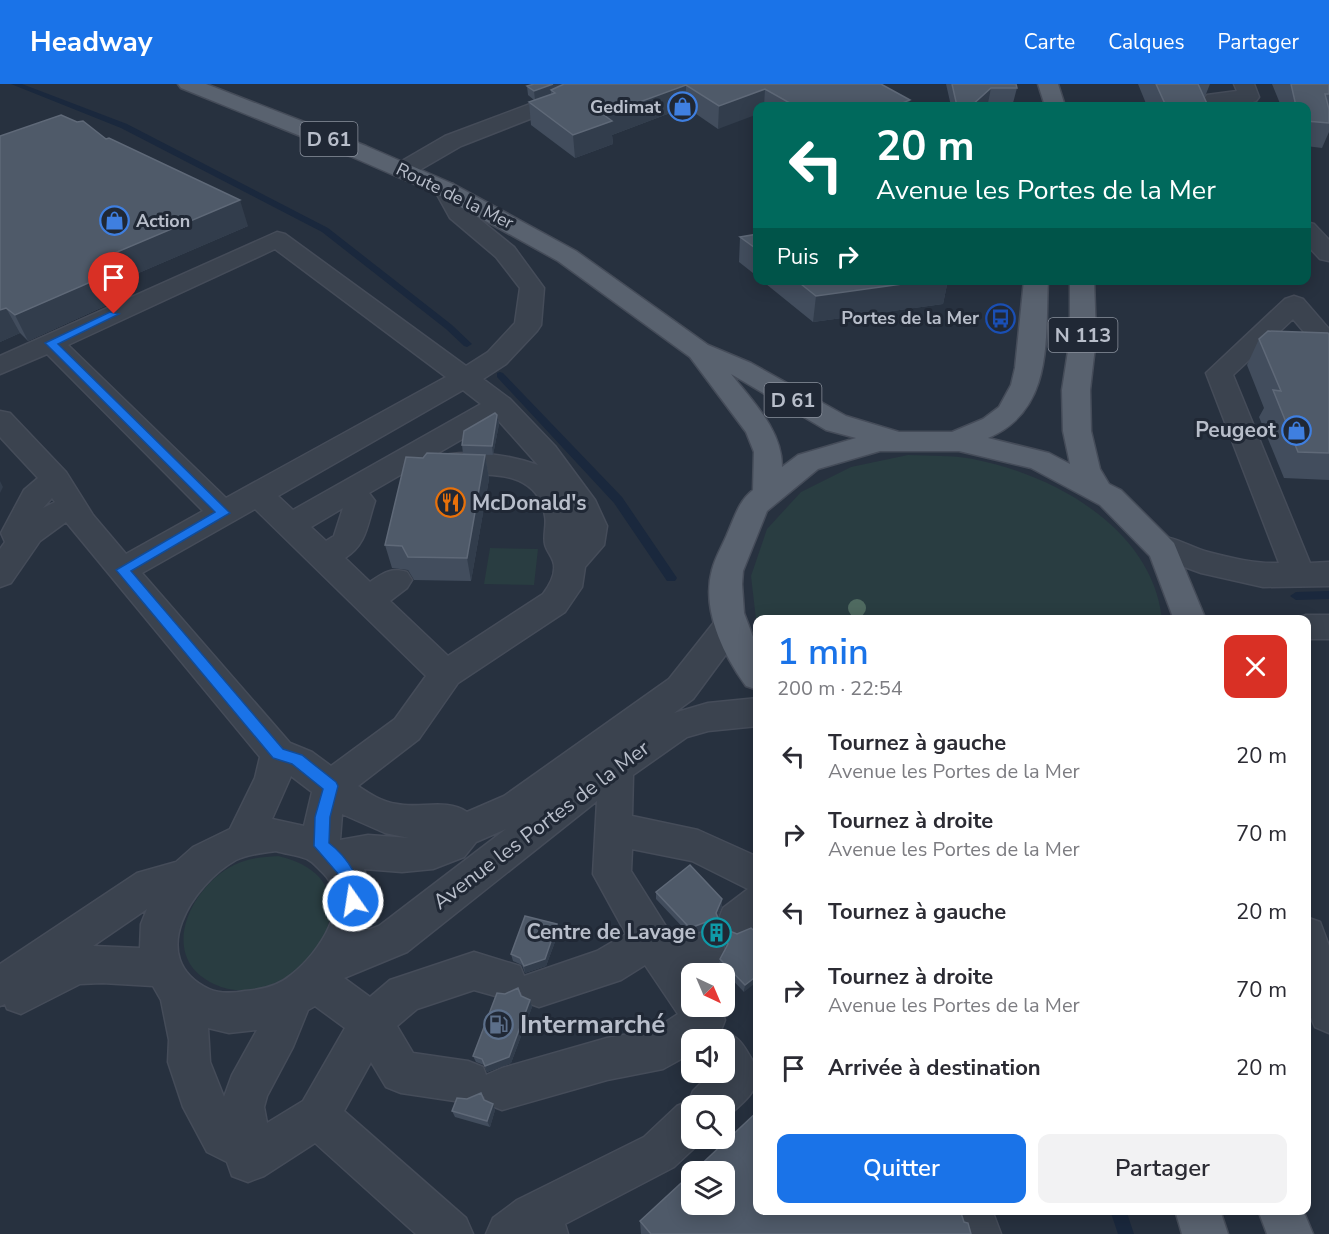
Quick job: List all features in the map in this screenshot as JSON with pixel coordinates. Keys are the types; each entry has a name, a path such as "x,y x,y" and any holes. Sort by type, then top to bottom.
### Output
{"main road":[{"name":"Route de la Mer","path":"188,84 445,189 567,256 699,351 742,369 837,423 892,439"},
{"path":"1048,84 1054,102"},
{"name":"N 113","path":"960,439 1008,415 1020,400 1026,383 1036,285"},
{"name":"N 113","path":"1082,285 1082,348 1076,390 1077,431 1086,469 1097,488"},
{"name":"Route de la Mer","path":"699,351 759,430 768,452 768,490"},
{"path":"753,668 730,625 725,587 730,551 745,519 768,490 794,471 824,456 857,445 892,439 960,439 1032,456 1066,470 1097,488 1132,514 1160,546 1177,574 1190,615"},
{"path":"1199,1215 1205,1234"},
{"path":"1282,1215 1290,1234"}],"street":[{"path":"403,170 453,141 602,84"},
{"path":"1213,97 1249,97 1244,84"},
{"path":"122,570 465,378 497,358 528,325 532,288 505,252 459,213 445,189"},
{"path":"1311,234 1329,254"},
{"path":"0,366 277,239 500,405 545,453 585,507 592,526 588,545 570,562 566,587 554,603 446,674 407,729 331,786 323,817 329,852 352,886 354,915 349,935 313,981 279,1033 247,1090 243,1107 247,1129 239,1146 222,1137 198,1092 189,1062 190,1040 158,950 163,912 185,877 202,861 243,840 276,835 293,836 329,852"},
{"path":"1160,546 1201,562 1263,575 1314,574 1219,373 1294,304 1329,345"},
{"path":"51,343 224,513"},
{"path":"416,469 500,405"},
{"name":"Avenue les Portes de la Mer","path":"0,420 64,493 82,523 278,754 297,759 359,807 393,822 422,824 449,820 463,831"},
{"path":"290,525 348,492 429,465 526,468 541,478 552,491 561,517 560,544 570,562"},
{"path":"324,557 347,542 360,501 348,492"},
{"path":"0,575 19,542 41,521 64,493"},
{"path":"258,494 446,674"},
{"path":"369,599 396,580"},
{"name":"Avenue les Portes de la Mer","path":"329,852 402,855 433,852 452,845 463,831 517,807 681,689 730,625"},
{"path":"1311,627 1329,627"},
{"name":"Avenue les Portes de la Mer","path":"0,1009 50,978 76,966 102,964 170,980 202,1006 230,1013 262,1009 393,939 616,766 676,726 708,717 753,712"},
{"path":"243,840 273,779 278,754"},
{"path":"616,766 612,874 651,940 712,1029"},
{"path":"615,829 698,846 753,874"},
{"path":"0,987 150,885 185,877"},
{"path":"248,1160 318,1116 371,1022 404,994 474,971 522,984 607,967 651,940"},
{"path":"705,950 713,1029"},
{"path":"1311,952 1329,1013"},
{"path":"313,981 371,1022 401,1072 485,1085 663,1048 681,1042"},
{"path":"318,1116 450,1234"},
{"path":"530,1228 659,1152 681,1131"},
{"path":"971,1215 978,1234"}],"green space":[{"path":"908,455 949,456 973,459 1035,478 1066,493 1094,511 1119,533 1140,558 1154,587 1161,615 756,615 751,576 767,529 801,492 851,467"},
{"path":"490,548 538,549 534,585 484,584"},
{"path":"278,856 312,871 328,892 330,918 320,944 300,967 274,984 244,990 214,984 196,972 187,957 184,940 186,922 193,905 218,875 234,865 250,859"}],"building":[{"path":"553,84 534,91 527,86"},
{"path":"564,84 881,84 910,100 905,102 788,102 765,89 719,106 686,85 604,115 612,121 573,135 529,102 555,93 551,90"},
{"path":"952,84 1016,84 1017,88 991,88 975,102 956,102"},
{"path":"1156,84 1198,84 1206,102 1164,102"},
{"path":"1291,84 1329,84 1329,94 1325,94 1329,109 1329,123 1311,121 1311,102 1295,102"},
{"path":"61,115 77,122 83,121 106,139 109,138 240,200 103,258 116,271 15,315 6,308 0,310 0,136"},
{"path":"753,235 753,246 740,237"},
{"path":"802,285 895,285 816,296"},
{"path":"1268,331 1328,333 1329,335 1329,453 1298,452 1273,390 1281,391 1259,339"},
{"path":"495,413 497,415 492,446 462,445 464,431"},
{"name":"McDonald's","path":"427,453 485,455 467,558 408,557 402,546 385,545 406,457 423,458"},
{"name":"Centre de Lavage","path":"690,865 722,899 716,913 722,928 737,934 751,928 753,930 753,979 745,985 735,975 735,963 724,963 720,959 728,944 722,929 706,922 690,928 656,892"},
{"path":"525,916 557,924 545,959 524,966 520,958 511,954"},
{"path":"518,988 521,996 530,1000 509,1057 485,1066 482,1059 473,1056 497,993 505,994"},
{"path":"481,1093 484,1100 493,1104 487,1121 452,1111 457,1098 467,1099"},
{"path":"753,1116 753,1215 962,1215 964,1222 968,1223 971,1234 651,1234 640,1221 681,1183 681,1215 735,1215 735,1161 705,1161 718,1149 735,1149 735,1133"}],"waterway":[{"path":"15,84 124,126 325,230 449,327 467,344"},
{"path":"500,375 618,500 671,578"},
{"path":"1296,596 1329,595"},
{"path":"1120,1215 1126,1234"}],"place":[{"name":"Gedimat","path":"682,107"},
{"name":"Action","path":"115,221"},
{"name":"Portes de la Mer","path":"1000,318"},
{"name":"Peugeot","path":"1297,430"},
{"name":"McDonald's","path":"451,503"},
{"name":"Centre de Lavage","path":"717,932"},
{"name":"Intermarché","path":"499,1024"}],"route":[{"path":"114,314 51,343 224,513 122,570 264,734 278,754 297,759 331,786 325,804 321,846 336,858 347,873 352,886 353,901"}]}
